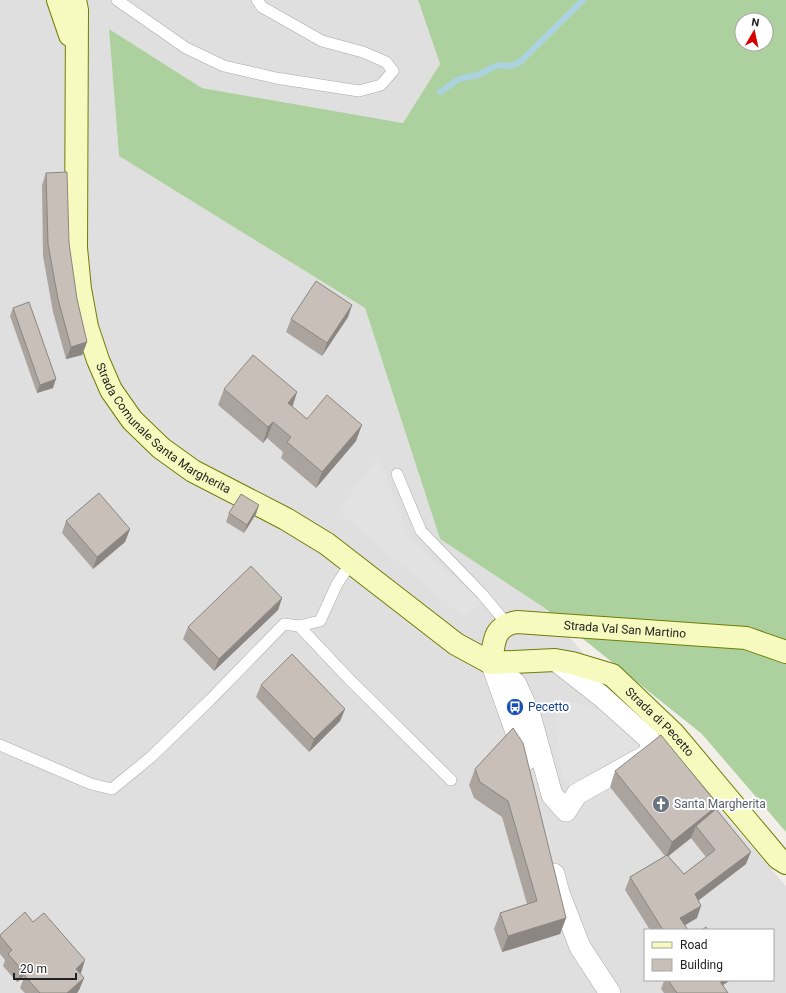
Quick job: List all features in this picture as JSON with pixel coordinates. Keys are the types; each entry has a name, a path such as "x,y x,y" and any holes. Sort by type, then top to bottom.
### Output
{"street":[{"name":"Strada Comunale Santa Margherita","path":"58,0 76,52"},
{"name":"Strada Comunale Santa Margherita","path":"75,0 77,10 76,248 80,289 87,327 98,360 111,390 132,420 161,448 193,471 286,519 327,544 456,644 491,663"},
{"name":"Strada Val San Martino","path":"507,624 517,622 746,638 786,652"},
{"path":"507,624 495,637 491,663 523,751 539,808"},
{"path":"491,663 516,684 530,715 552,795 566,811 577,794 649,754 651,744 649,739 601,696 555,660"},
{"name":"Strada di Pecetto","path":"491,663 555,660 612,675 674,734 778,858 786,862"},
{"path":"550,854 559,893 580,947 610,993"}],"lane":[{"path":"117,0 186,48 224,66 276,78 359,91 381,86 392,71 386,62 362,52 322,41 262,7 257,0"},
{"path":"398,474 421,530 482,594 507,624"},
{"path":"0,745 91,784 112,788 151,757 210,700 284,624 299,626 320,621 337,584 351,563"},
{"path":"299,626 350,680 451,780"}],"shaded area":[{"path":"0,0 418,0 440,64 403,123 202,88 109,29 119,156 365,308 440,539 543,607 786,886 786,993 0,993"},
{"path":"378,456 409,537 482,603 463,617 338,511"},
{"path":"566,700 602,710 649,754 577,794 562,775 554,709"}],"green space":[{"path":"418,0 786,0 786,832 702,734 543,607 440,539 365,308 119,156 109,29 202,88 403,123 440,64"}],"building":[{"path":"67,172 69,243 77,299 87,342 71,347 58,299 48,244 46,173"},
{"path":"316,281 352,305 327,343 291,319"},
{"path":"29,302 56,379 40,385 13,308"},
{"path":"253,355 297,392 288,403 307,419 327,395 362,425 322,472 287,442 291,437 273,422 268,427 224,389"},
{"path":"99,493 130,529 97,557 66,521"},
{"path":"241,494 259,505 247,525 229,513"},
{"path":"251,566 282,598 219,659 188,627"},
{"path":"292,654 345,709 314,739 261,685"},
{"path":"513,728 523,743 566,918 508,936 500,913 537,901 508,801 480,782 475,769"},
{"name":"Santa Margherita","path":"661,735 718,805 672,842 615,771"},
{"path":"716,809 751,852 695,894 701,906 680,918 687,929 662,929 630,877 667,855 684,874 715,850 696,826"},
{"path":"25,912 33,922 44,913 85,960 76,969 84,978 67,993 40,993 25,976 32,969 28,965 22,970 8,954 12,950 0,935"},
{"path":"669,981 720,981 728,993 677,993"}],"waterway":[{"path":"440,92 459,79 478,75 500,65 511,66 520,62 583,0"}],"place":[{"name":"Pecetto","path":"515,707"},
{"name":"Santa Margherita","path":"661,804"}]}
